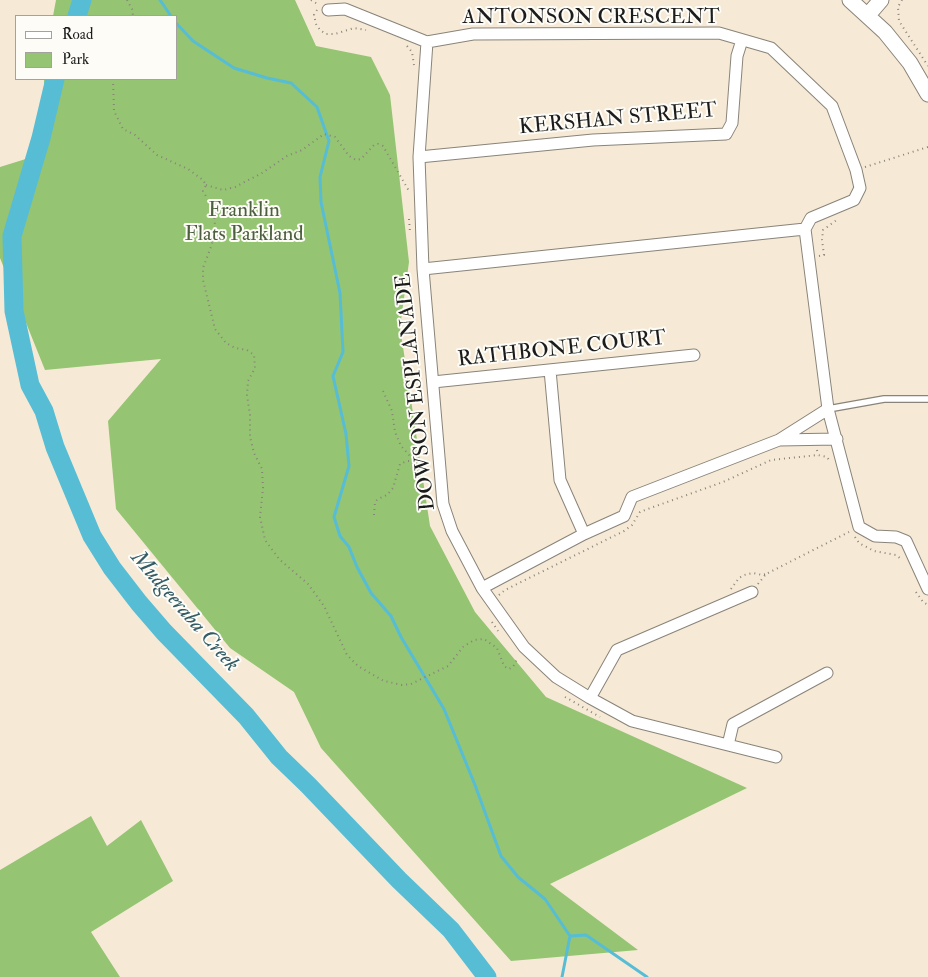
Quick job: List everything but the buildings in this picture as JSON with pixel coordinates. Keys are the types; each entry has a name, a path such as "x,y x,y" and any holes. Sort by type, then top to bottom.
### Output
{"main road":[{"path":"850,0 868,15 897,46 910,63 928,94"},
{"path":"868,15 881,0"}],"street":[{"path":"323,8 345,9 426,42"},
{"name":"ANTONSON CRESCENT","path":"426,42 472,34 719,33 771,48 832,106 856,170 860,188 854,200 811,218 805,229"},
{"name":"KERSHAN STREET","path":"419,157 593,140 726,134 732,123 737,56 742,40"},
{"name":"DOWSON ESPLANADE","path":"426,42 419,157 424,269 443,504 452,531 482,588 493,604 524,647 556,677 632,721 776,757"},
{"path":"424,269 805,229 828,409 859,527 875,536 906,541 928,589"},
{"name":"RATHBONE COURT","path":"433,382 694,355"},
{"path":"550,370 560,480 584,534"},
{"path":"482,588 584,534 624,516 632,497 780,440 828,409"},
{"path":"780,440 837,439"},
{"path":"590,698 618,650 752,592"},
{"path":"728,745 733,724 827,673"}],"lane":[{"path":"828,409 884,399 928,399"}],"path":[{"path":"127,0 133,15"},
{"path":"902,0 898,7 899,21 928,66"},
{"path":"323,8 314,15 316,24 326,34 335,34 354,28 366,30"},
{"path":"401,42 412,52 414,71"},
{"path":"113,80 114,111 123,129 135,135 157,155 188,169 203,180 206,186"},
{"path":"206,186 223,190 235,187 262,173 287,156 302,150 324,134 335,137 349,156 356,160 360,159 374,145 383,146 410,192 410,185"},
{"path":"856,170 928,148"},
{"path":"206,186 203,191 214,210 215,226 212,244 203,268 203,280 215,329 226,344 247,350 254,355 255,368 248,381 247,395 250,415 250,437 254,453 262,469 260,517 266,540 279,559 308,584 324,606 347,654 358,666 384,682 402,685 411,684 448,666 463,647 474,640 484,639 497,648 504,666 509,669 513,667 524,647"},
{"path":"409,213 410,234"},
{"path":"383,391 392,411 398,439 402,446 424,469 433,472"},
{"path":"493,604 505,590 624,531 632,525 640,512 644,510 723,482 777,458 818,455 827,457 832,465"},
{"path":"374,515 375,502 387,495 393,488 400,464 407,461 416,461"},
{"path":"848,526 859,543 874,551 896,555 903,561"},
{"path":"752,592 766,574 851,531"},
{"path":"916,590 923,602 928,605"},
{"path":"488,617 499,633"},
{"path":"560,693 602,718"}],"green space":[{"name":"Franklin Flats Parkland","path":"56,0 295,0 316,46 371,57 390,95 409,262 400,327 430,526 475,612 546,697 747,788 550,884 638,950 511,961 321,748 294,692 230,648 116,509 108,421 161,359 45,370 0,258 0,167 45,153 44,80 178,80 178,15 53,15"},
{"path":"91,816 107,846 141,820 173,881 91,932 120,977 0,977 0,870"}],"waterway":[{"name":"Mudgeeraba Creek","path":"77,15 82,0"},
{"path":"160,0 170,15"},
{"path":"178,25 193,41 234,68 291,83 317,107 329,141 320,177 321,202 340,293 343,352 333,376 346,434 349,466 334,517 340,536 349,547 371,593 391,616 401,637 444,709 501,856 518,877 545,899 570,936 562,977"},
{"name":"Mudgeeraba Creek","path":"55,80 41,138 12,236 14,311 30,385 44,411 55,447 92,536 112,568 164,632 246,716 279,757 399,880 451,930 487,977"},
{"path":"570,936 586,935 647,977"}]}
